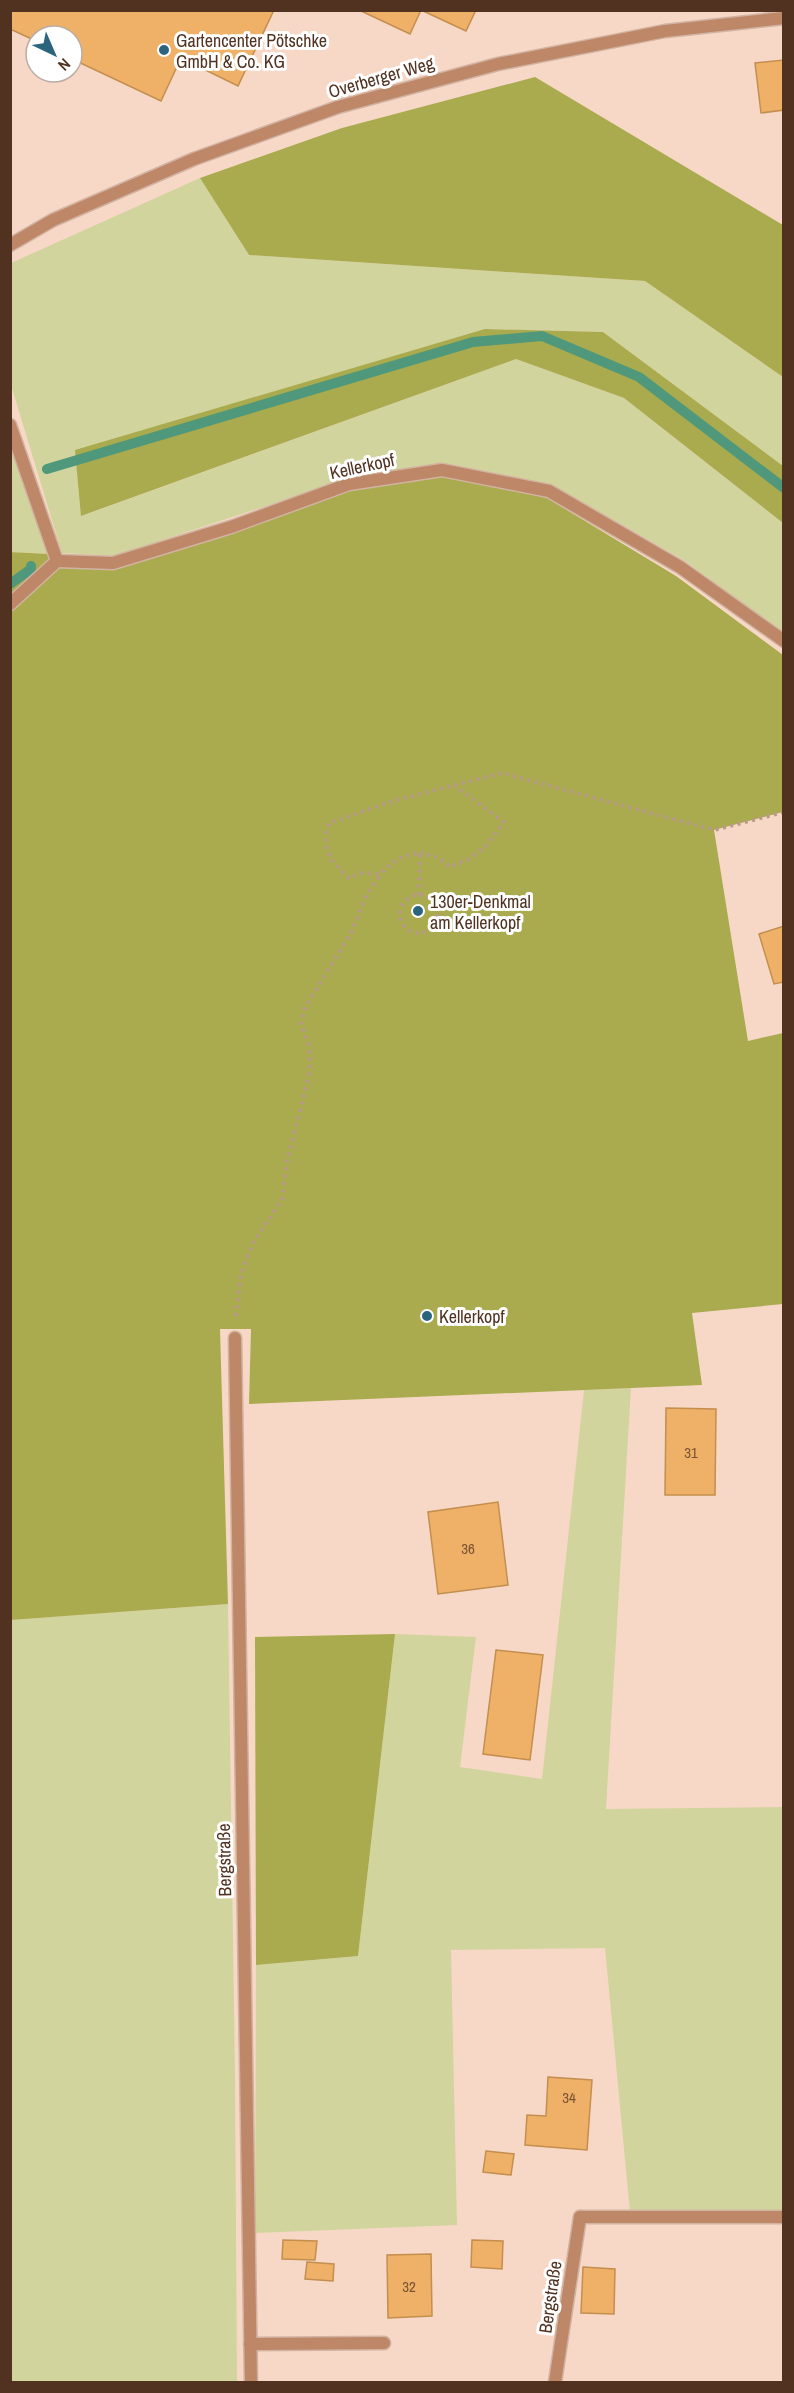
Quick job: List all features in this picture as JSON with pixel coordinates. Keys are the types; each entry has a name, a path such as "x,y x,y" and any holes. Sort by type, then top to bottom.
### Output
{"street":[{"name":"Overberger Weg","path":"10,245 53,220 194,159 338,108 510,61 665,31 783,18"},
{"path":"10,425 57,561 10,604"},
{"name":"Kellerkopf","path":"57,561 114,563 231,526 349,484 442,470 549,491 680,567 783,641"},
{"name":"Bergstraße","path":"235,1338 251,2382"},
{"name":"Bergstraße","path":"555,2382 580,2217 783,2217"},
{"path":"250,2344 384,2343"}],"path":[{"path":"381,874 362,873 349,878 331,862 325,837 329,823 393,801 502,773 714,830 783,812"},
{"path":"235,1338 237,1297 241,1274 253,1243 282,1200 287,1162 310,1071 309,1045 301,1024 305,1008 352,931 366,896 381,874 403,855 420,853 438,857 450,867 469,859 486,846 504,822 454,786"},
{"path":"419,895 420,853"},
{"path":"419,895 424,895 434,902 438,914 434,926 417,933 405,927 400,910 406,899 419,895"}],"green space":[{"path":"200,178 249,255 645,281 783,377 783,466 603,332 485,329 82,516 516,359 624,398 783,523 783,632 682,559 554,486 443,464 351,478 114,556 62,553 11,385 11,263"},
{"path":"11,445 49,554 11,552"},
{"path":"631,1388 606,1809 783,1807 783,2213 630,2212 605,1948 451,1950 457,2225 255,2233 256,1965 358,1956 395,1634 476,1637 460,1767 542,1779 584,1390"},
{"path":"228,1604 237,2382 11,2382 11,1620"}],"shaded area":[{"path":"535,77 783,225 783,377 645,281 249,255 200,178 342,128"},
{"path":"485,329 603,332 783,466 783,523 624,398 516,359 81,516 75,450"},
{"path":"443,474 547,498 676,576 783,655 783,812 714,830 748,1041 783,1033 783,1304 692,1313 702,1385 249,1404 251,1329 220,1329 228,1604 11,1620 11,609 57,567 112,568 351,488"},
{"path":"10,552 49,554 51,560 10,599"},
{"path":"395,1634 358,1956 256,1965 255,1637"}],"building":[{"name":"Gartencenter Pötschke GmbH & Co. KG","path":"10,10 274,10 238,86 181,58 161,101 84,65 84,24 24,24 24,35 10,29"},
{"path":"359,10 421,10 410,34"},
{"path":"421,10 476,10 466,31"},
{"path":"784,60 784,110 761,113 755,63"},
{"path":"784,926 784,982 774,984 759,934"},
{"path":"666,1408 716,1409 715,1495 665,1495"},
{"path":"498,1502 508,1585 438,1594 428,1512"},
{"path":"496,1650 543,1655 530,1760 483,1754"},
{"path":"548,2077 592,2080 587,2150 525,2145 527,2115 546,2116"},
{"path":"486,2151 514,2154 511,2175 483,2172"},
{"path":"283,2240 317,2241 315,2260 282,2259"},
{"path":"472,2240 503,2241 502,2269 471,2267"},
{"path":"431,2254 432,2316 388,2318 387,2255"},
{"path":"307,2262 334,2264 333,2281 305,2279"},
{"path":"583,2267 615,2269 614,2314 581,2313"}],"waterway":[{"path":"47,469 473,342 542,336 639,377 784,488"},
{"path":"10,584 31,569 31,566"}],"place":[{"name":"Gartencenter Pötschke GmbH & Co. KG","path":"164,50"},
{"name":"130er-Denkmal am Kellerkopf","path":"418,911"},
{"name":"Kellerkopf","path":"427,1316"}]}
